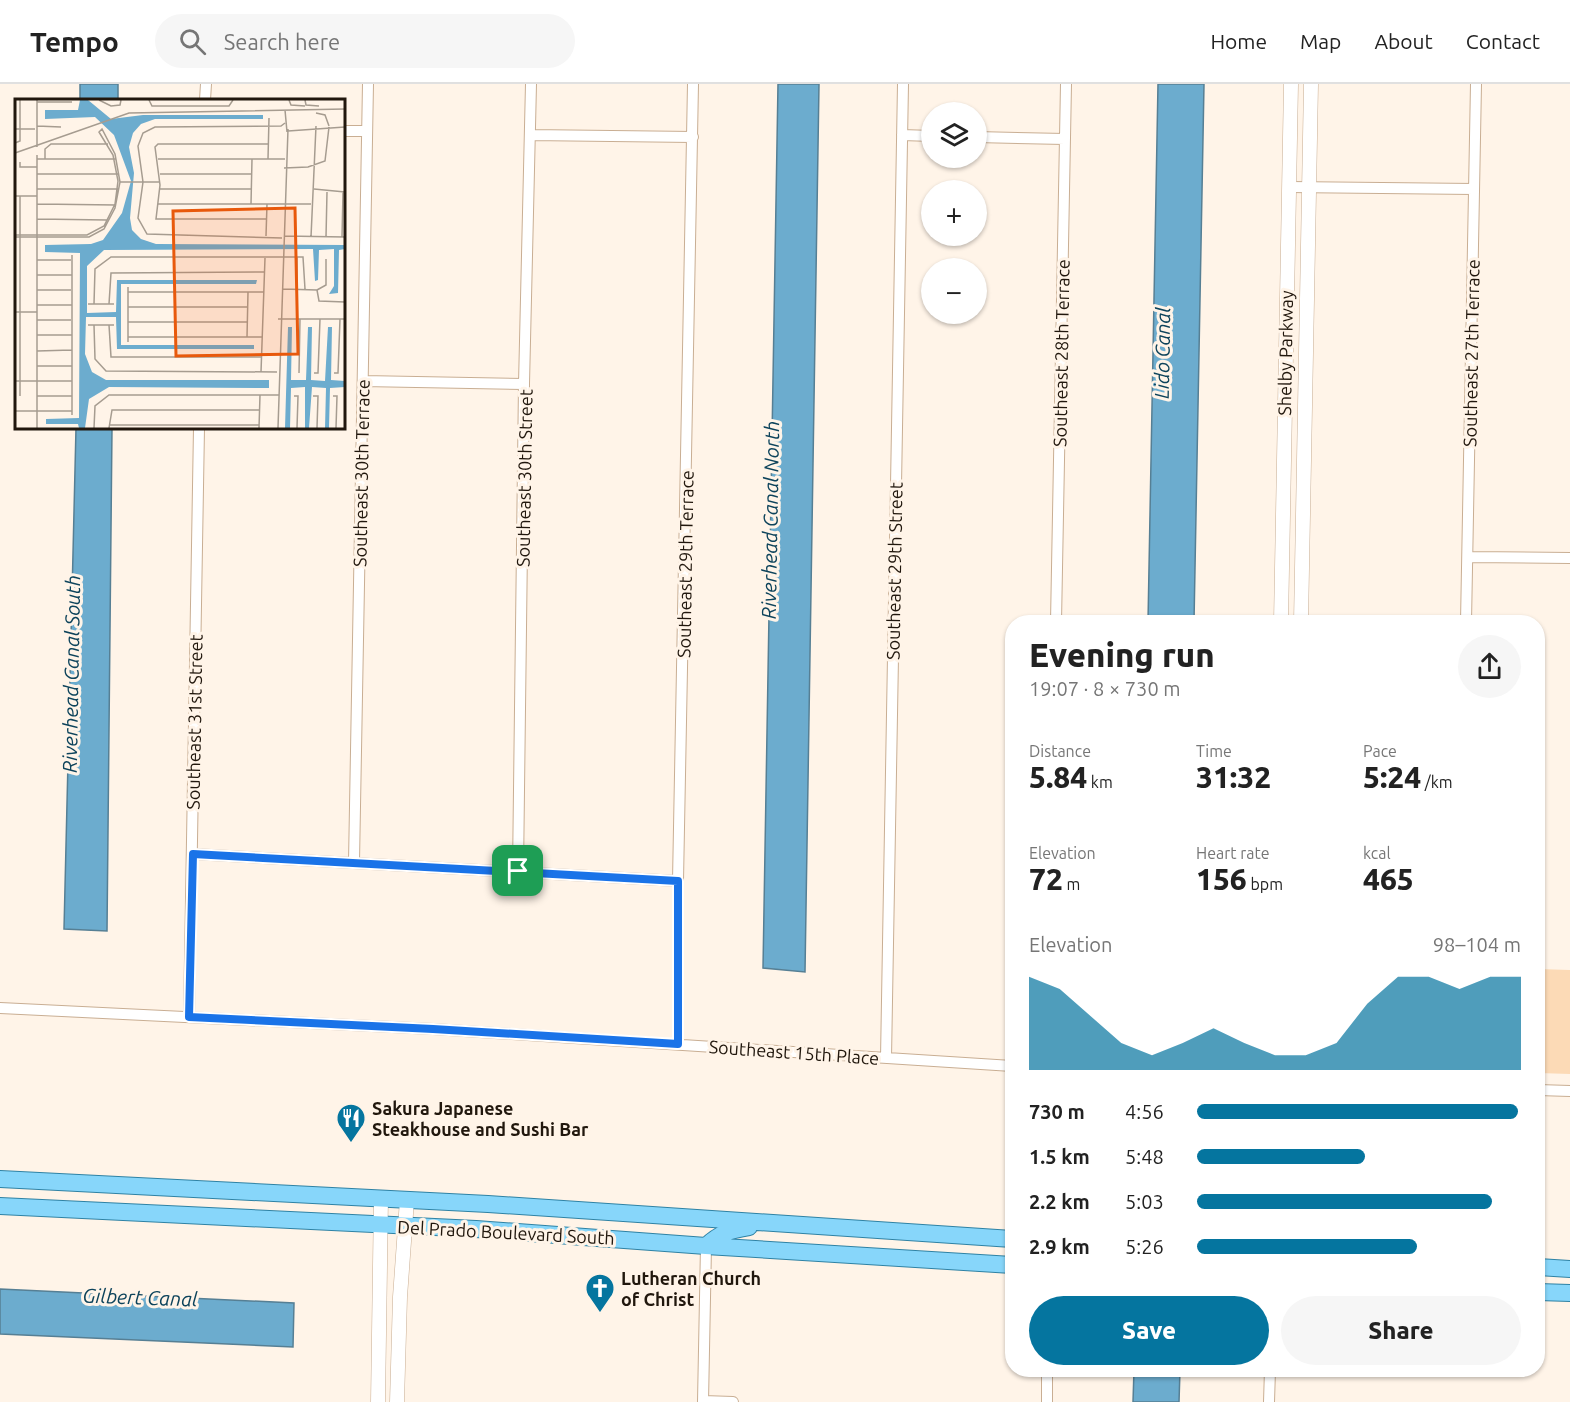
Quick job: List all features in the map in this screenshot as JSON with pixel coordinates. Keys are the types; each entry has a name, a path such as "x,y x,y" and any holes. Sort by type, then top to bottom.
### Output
{"main road":[{"name":"Del Prado Boulevard South","path":"0,1179 381,1198 1005,1239"},
{"name":"Del Prado Boulevard South","path":"0,1206 405,1225 1005,1265"},
{"path":"706,1246 726,1231 776,1223"},
{"path":"1545,1267 1570,1269"},
{"path":"1545,1292 1570,1293"}],"street":[{"path":"205,99 206,84"},
{"name":"Southeast 30th Terrace","path":"354,862 368,84"},
{"name":"Southeast 30th Street","path":"518,871 524,384 531,84"},
{"name":"Southeast 29th Terrace","path":"678,1044 678,881 693,84"},
{"name":"Southeast 29th Street","path":"886,1058 903,84"},
{"name":"Southeast 28th Terrace","path":"1056,615 1066,84"},
{"name":"Shelby Parkway","path":"1281,615 1291,84"},
{"name":"Shelby Parkway","path":"1301,615 1311,84"},
{"name":"Southeast 27th Terrace","path":"1466,615 1476,84"},
{"path":"345,131 367,131"},
{"path":"530,135 693,137"},
{"path":"902,135 921,136"},
{"path":"987,137 1065,139"},
{"path":"1289,187 1474,189"},
{"path":"363,381 524,384"},
{"name":"Southeast 31st Street","path":"189,1017 199,429"},
{"path":"1468,557 1570,558"},
{"path":"193,854 678,881"},
{"name":"Southeast 15th Place","path":"0,1008 433,1029 1005,1066"},
{"path":"1545,1090 1570,1091"},
{"path":"378,1402 381,1198"},
{"path":"397,1402 400,1297 407,1200"},
{"path":"706,1246 703,1401 733,1402"},
{"path":"1047,1377 1047,1402"},
{"path":"1269,1402 1270,1377"}],"shaded area":[{"path":"1545,969 1570,970 1570,1074 1545,1073"}],"water":[{"path":"80,84 118,84 118,99 80,99"},
{"path":"778,84 819,84 805,972 763,968"},
{"name":"Lido Canal","path":"1158,84 1204,84 1194,615 1148,615"},
{"name":"Riverhead Canal South","path":"76,429 112,429 107,931 64,929"},
{"name":"Gilbert Canal","path":"0,1289 294,1303 293,1347 0,1334"},
{"path":"1134,1377 1180,1377 1179,1402 1133,1402"}],"place":[{"name":"Sakura Japanese Steakhouse and Sushi Bar","path":"351,1144"},
{"name":"Lutheran Church of Christ","path":"600,1314"}],"route":[{"path":"193,854 518,871 678,881 678,1044 189,1017 193,854"}],"water label":[{"name":"Riverhead Canal North","path":"770,520"}]}
